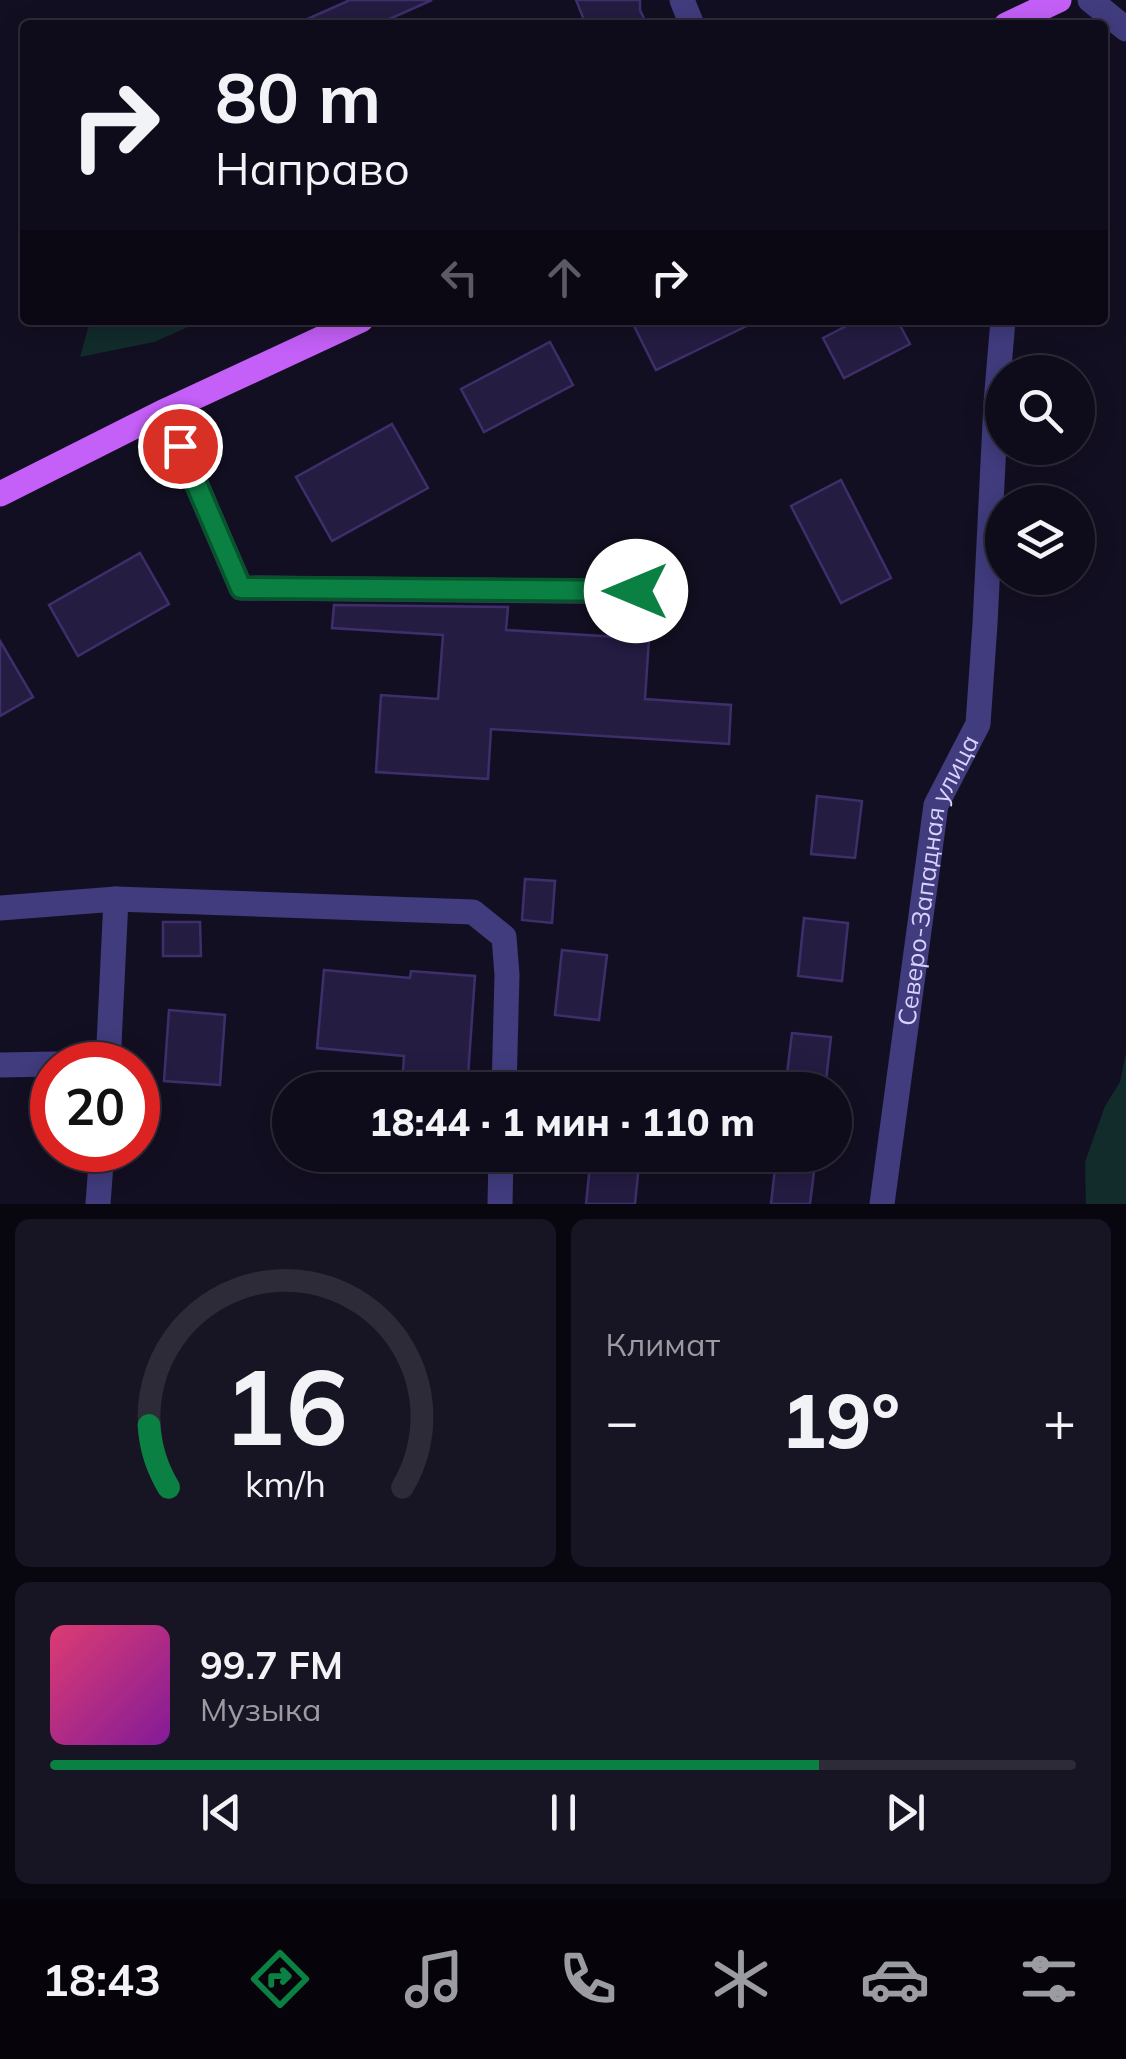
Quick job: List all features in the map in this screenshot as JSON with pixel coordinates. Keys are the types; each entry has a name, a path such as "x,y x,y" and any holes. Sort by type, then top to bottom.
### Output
{"main road":[{"path":"1024,20 1059,0"},
{"path":"0,494 165,411 350,325"}],"street":[{"path":"1090,0 1126,29"},
{"name":"Северо-Западная улица","path":"882,1204 936,805 978,724 1003,325"},
{"path":"165,411 241,588 675,592"},
{"path":"0,908 116,898 472,912 504,937 504,1072"},
{"path":"109,1042 116,898"},
{"path":"0,1065 30,1065"},
{"path":"98,1204 100,1172"},
{"path":"500,1204 501,1172"}],"green space":[{"path":"193,325 154,342 80,357 88,328"},
{"path":"1126,1053 1126,1204 1086,1204 1085,1162 1105,1106 1120,1082"}],"building":[{"path":"350,0 432,0 387,20 305,20"},
{"path":"576,0 640,0 645,20 584,20"},
{"path":"634,325 749,325 656,370"},
{"path":"848,325 900,325 910,344 844,378 823,338"},
{"path":"550,342 573,385 484,432 461,389"},
{"path":"392,424 428,488 332,541 296,477"},
{"path":"841,480 891,578 841,603 791,506"},
{"path":"140,553 169,604 78,656 49,605"},
{"path":"334,605 508,607 506,630 649,639 645,699 731,705 729,744 491,729 488,779 376,772 381,695 438,699 443,635 332,628"},
{"path":"0,641 33,697 0,716"},
{"path":"817,796 862,801 855,858 811,854"},
{"path":"525,879 555,881 552,923 522,920"},
{"path":"804,918 848,923 842,981 798,976"},
{"path":"163,922 200,922 201,956 163,956"},
{"path":"562,950 607,955 599,1020 555,1015"},
{"path":"324,970 410,978 411,971 475,976 468,1072 403,1071 404,1056 317,1048"},
{"path":"169,1010 225,1015 220,1085 164,1081"},
{"path":"792,1033 831,1037 827,1072 787,1072"},
{"path":"589,1172 638,1172 635,1204 586,1204"},
{"path":"775,1172 814,1172 810,1204 771,1204"}],"route":[{"path":"180,446 241,588 636,591"}]}
